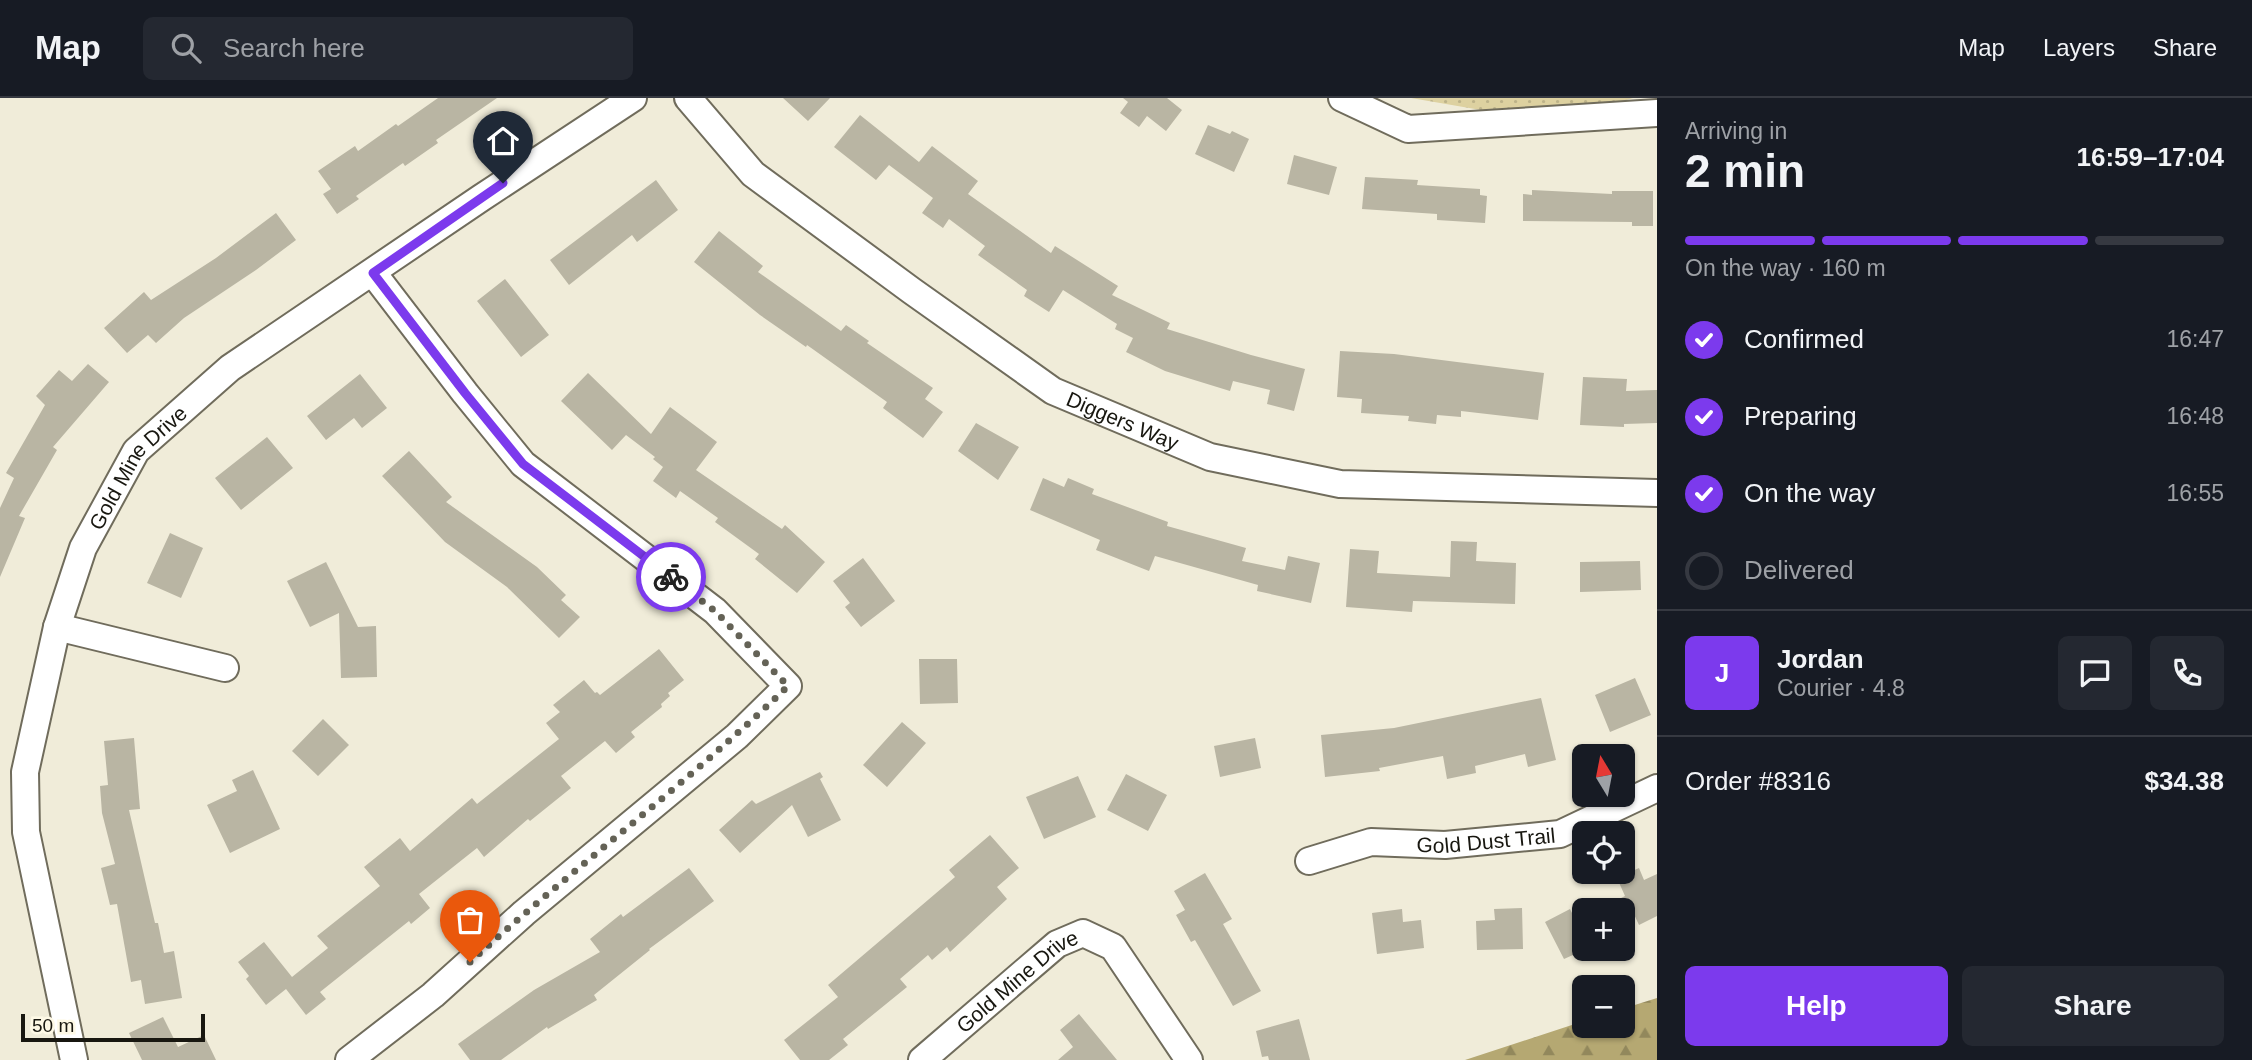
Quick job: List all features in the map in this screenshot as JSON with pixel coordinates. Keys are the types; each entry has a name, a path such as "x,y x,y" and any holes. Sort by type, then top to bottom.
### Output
{"street":[{"name":"Gold Mine Drive","path":"74,1060 26,832 25,772 57,626 83,548 136,452 230,368 633,98"},
{"name":"Diggers Way","path":"688,98 753,174 912,292 1053,391 1210,457 1340,485 1657,493"},
{"path":"1342,98 1408,129 1657,113"},
{"path":"349,1060 433,995 524,913 737,736 788,686 715,611 523,464 373,273"},
{"path":"57,626 225,668"},
{"name":"Gold Dust Trail","path":"1309,861 1371,842 1445,845 1559,834 1657,788"},
{"name":"Gold Mine Drive","path":"922,1060 1057,944 1083,933 1113,947 1189,1060"}],"green space":[{"path":"1657,998 1657,1060 1465,1060 1572,1025 1572,1038 1635,1038 1635,1005"}],"shaded area":[{"path":"1411,98 1633,98 1551,122"}],"building":[{"path":"438,98 497,98 436,140 438,143 405,166 403,163 356,196 359,199 337,214 323,194 331,189 318,171 355,146 358,151"},
{"path":"783,98 830,98 808,121"},
{"path":"1123,98 1167,98 1182,110 1166,131 1147,116 1139,127 1120,113 1128,102"},
{"path":"860,115 919,162 932,146 978,181 968,194 1051,253 1055,246 1118,286 1112,295 1170,323 1167,329 1305,369 1294,411 1267,404 1270,390 1233,381 1230,391 1165,371 1126,352 1133,338 1115,329 1117,324 1063,290 1049,312 1024,296 1027,290 978,255 985,246 949,219 943,228 922,213 933,198 889,165 876,180 834,147"},
{"path":"1208,125 1249,139 1234,172 1195,154"},
{"path":"1294,155 1337,167 1329,195 1287,184"},
{"path":"1365,177 1418,180 1417,185 1480,189 1480,195 1487,196 1485,223 1437,220 1437,214 1362,209"},
{"path":"656,180 678,210 637,242 632,235 569,285 550,260"},
{"path":"1532,190 1612,194 1612,191 1653,191 1653,226 1632,226 1632,222 1523,221 1523,194 1532,195"},
{"path":"276,213 296,240 184,318 156,343 148,335 127,353 104,328 144,292 151,300 216,258"},
{"path":"719,231 763,266 758,272 841,331 846,325 869,341 867,343 933,388 925,399 943,412 923,438 883,408 887,402 760,315 694,262"},
{"path":"505,279 549,335 521,357 477,301"},
{"path":"1340,351 1394,354 1544,373 1538,420 1461,411 1461,417 1437,415 1436,424 1408,421 1409,416 1361,413 1362,399 1337,397"},
{"path":"88,364 109,382 53,447 57,450 19,516 25,518 0,577 0,508 14,478 6,473 45,405 36,396 59,370 72,381"},
{"path":"588,373 651,434 670,407 717,442 696,470 782,529 785,525 825,562 797,593 755,559 759,554 715,522 718,518 680,491 676,498 653,481 663,467 653,459 655,457 626,435 612,450 561,401"},
{"path":"360,374 387,408 362,428 354,418 326,440 307,416"},
{"path":"1583,377 1627,379 1626,391 1657,390 1657,423 1624,424 1624,427 1580,425"},
{"path":"976,423 1019,447 998,480 958,451"},
{"path":"267,437 293,468 241,510 215,478"},
{"path":"409,451 452,497 446,502 537,567 566,595 561,600 580,617 559,638 507,587 445,542 382,476"},
{"path":"1043,478 1064,487 1068,478 1094,489 1092,494 1168,522 1167,526 1246,548 1242,561 1285,570 1288,556 1320,563 1311,603 1257,591 1258,585 1155,556 1149,571 1096,550 1100,540 1030,510"},
{"path":"170,533 203,548 181,598 147,583"},
{"path":"1451,541 1477,542 1476,561 1516,563 1515,604 1413,601 1412,612 1346,607 1350,549 1379,551 1377,573 1450,577"},
{"path":"863,558 895,601 861,627 845,607 850,603 833,581"},
{"path":"1640,561 1641,590 1580,592 1580,562"},
{"path":"326,562 358,627 376,626 377,677 341,678 339,613 310,627 287,581"},
{"path":"659,649 684,680 668,693 670,696 661,704 662,707 631,732 635,737 616,753 605,741 561,776 571,788 530,821 528,819 484,857 477,848 419,894 430,908 411,924 409,921 320,992 326,999 306,1015 286,989 266,1005 246,979 249,976 238,962 264,942 292,977 328,948 317,936 380,886 364,867 400,838 410,851 472,798 477,804 559,739 546,723 560,712 553,705 584,680 600,695"},
{"path":"919,659 957,659 958,703 920,704"},
{"path":"1635,678 1651,715 1610,732 1595,695"},
{"path":"1541,698 1556,760 1528,767 1525,754 1475,766 1476,773 1447,779 1443,756 1379,768 1380,771 1325,777 1321,735 1394,728"},
{"path":"323,719 349,745 318,776 292,751"},
{"path":"902,722 926,743 887,787 863,765"},
{"path":"134,738 140,809 129,810 155,923 158,923 164,953 174,951 182,998 145,1004 141,980 131,982 117,904 110,905 101,868 115,864 102,813 100,786 108,785 104,741"},
{"path":"1255,738 1261,768 1220,777 1214,746"},
{"path":"253,770 280,829 230,853 207,805 237,791 232,780"},
{"path":"820,772 823,777 820,779 841,820 808,837 792,805 740,853 719,830 752,800 756,804"},
{"path":"1126,774 1167,795 1148,831 1107,810"},
{"path":"1078,776 1096,817 1044,839 1026,797"},
{"path":"990,835 1019,868 997,887 1007,899 950,952 947,947 932,960 928,955 900,979 907,987 843,1039 848,1045 829,1060 800,1060 784,1040 838,997 828,985 955,877 949,870"},
{"path":"689,868 714,901 649,949 594,995 597,1000 548,1029 547,1027 501,1060 470,1060 458,1044 534,990 600,952 590,939 621,914 623,917"},
{"path":"1639,868 1644,880 1657,874 1657,916 1639,925 1635,916 1635,898 1621,898 1625,896 1620,884 1635,884 1635,870"},
{"path":"1205,873 1232,919 1223,924 1261,991 1233,1006 1195,940 1191,942 1176,915 1185,910 1174,891"},
{"path":"1522,908 1523,949 1477,950 1476,921 1495,920 1494,909"},
{"path":"1402,909 1403,922 1421,920 1424,948 1377,954 1372,913"},
{"path":"1570,909 1572,955 1564,959 1545,922"},
{"path":"1079,1014 1117,1060 1058,1060 1073,1047 1060,1030"},
{"path":"163,1017 178,1047 204,1035 216,1060 142,1060 129,1033"},
{"path":"1299,1019 1310,1060 1269,1060 1268,1056 1262,1057 1256,1031"}],"way so far":[{"path":"470,962 524,913 737,736 788,686 715,611 671,577"}],"route":[{"path":"503,183 373,273 523,464 671,577"}]}
